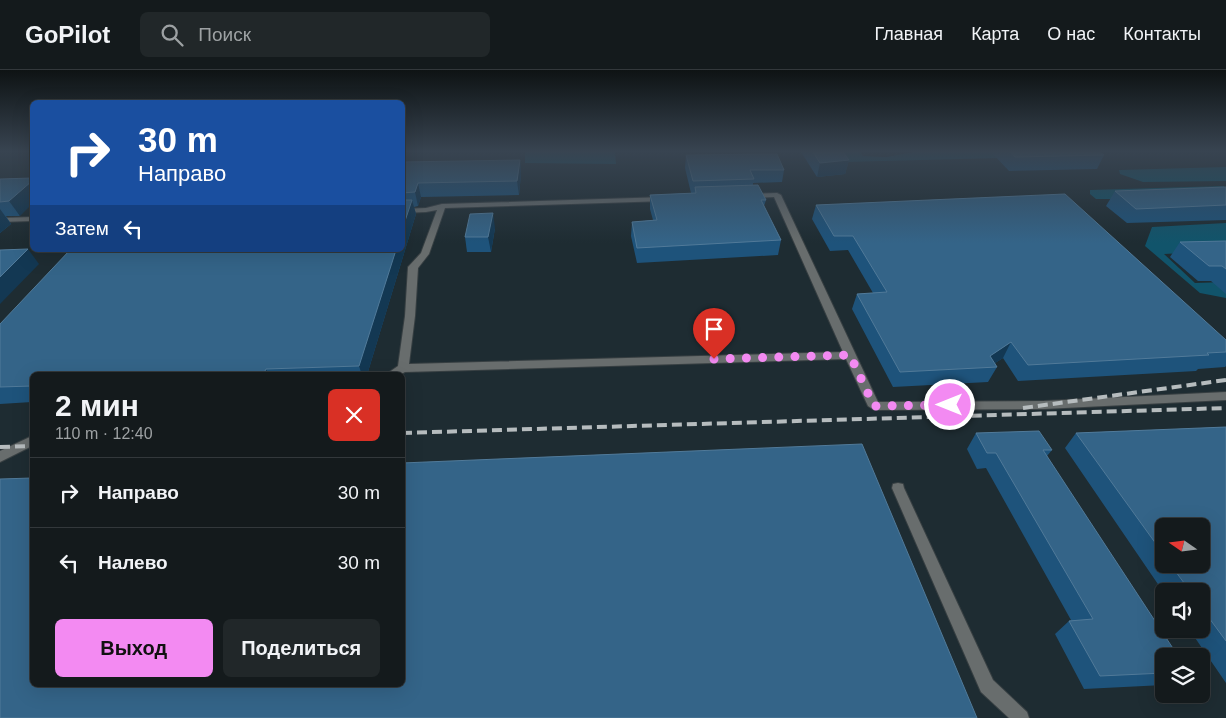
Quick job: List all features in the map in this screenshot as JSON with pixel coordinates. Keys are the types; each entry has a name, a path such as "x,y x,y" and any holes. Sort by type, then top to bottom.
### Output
{"lane":[{"path":"738,197 777,195 874,406 1044,405 1226,396"},
{"path":"405,211 426,210 442,206 678,198"},
{"path":"403,368 410,316 413,267 425,254 442,206"},
{"path":"0,220 30,219"},
{"path":"396,372 403,368 850,355"},
{"path":"0,457 30,442"},
{"path":"898,488 987,686 1021,718"}],"shaded area":[{"path":"0,182 30,182 30,252 405,252 405,182 1226,182 1226,718 0,718"},
{"path":"1224,186 1226,196 1096,199 1090,194 1090,190"},
{"path":"1226,223 1226,251 1164,254 1195,283 1226,282 1226,298 1200,293 1145,246 1152,227"}],"building":[{"path":"0,182 30,182 9,201 0,202"},
{"path":"405,182 456,182 418,183 415,192 405,193"},
{"path":"758,185 766,200 761,200 781,240 637,248 632,222 657,220 650,195 696,193 695,187"},
{"path":"1226,187 1226,205 1136,209 1115,191"},
{"path":"1065,194 1226,340 1226,352 1207,353 1209,355 1028,365 1011,342 990,356 997,367 900,372 857,294 887,292 853,236 834,236 816,205"},
{"path":"405,200 412,200 405,221"},
{"path":"493,213 488,237 465,237 470,214"},
{"path":"1226,241 1226,269 1222,266 1209,266 1180,242"},
{"path":"28,249 0,277 0,250"},
{"path":"68,252 395,252 359,366 266,369 264,372 30,372 30,386 0,387 0,324"},
{"path":"1226,427 1226,641 1210,619 1210,583 1184,583 1177,573 1210,573 1210,518 1155,518 1155,543 1076,433"},
{"path":"1039,431 1052,450 1043,450 1155,621 1155,638 1166,638 1173,648 1155,648 1155,673 1100,676 1069,621 1093,619 996,453 987,453 976,433"},
{"path":"862,444 977,718 0,718 0,479 30,478 30,687 405,687 405,463"}],"railway":[{"path":"1023,408 1226,380"},
{"path":"405,433 1226,408"},
{"path":"0,447 30,446"}],"route":[{"path":"714,359 850,355 874,406 950,405"}]}
